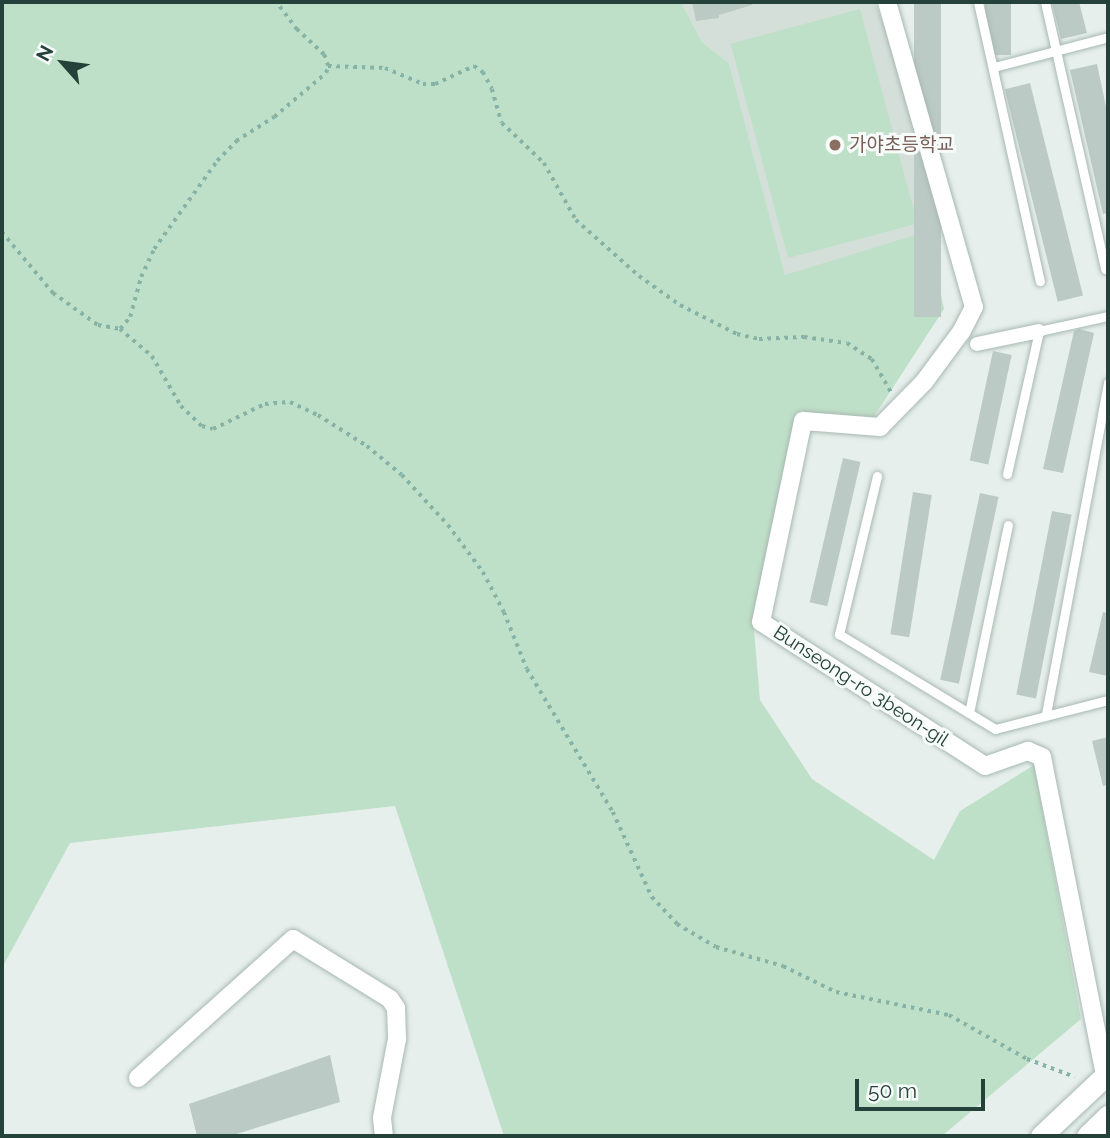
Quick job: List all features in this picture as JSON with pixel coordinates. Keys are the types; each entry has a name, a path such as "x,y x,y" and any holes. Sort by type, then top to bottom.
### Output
{"main road":[{"path":"1041,1136 1104,1077"},
{"path":"1087,1136 1108,1116"}],"street":[{"name":"Bunseong-ro 3beon-gil","path":"887,2 974,307 954,342 924,382 880,427 803,421 761,622 985,766 1028,751 1042,757 1104,1077"},
{"path":"977,344 1039,331"},
{"path":"138,1078 293,939 390,999 396,1008 397,1039 382,1118 384,1136"}],"lane":[{"path":"978,2 1040,281"},
{"path":"1045,2 1105,269"},
{"path":"994,67 1108,37"},
{"path":"1007,474 1039,331 1108,316"},
{"path":"1046,714 1108,383"},
{"path":"877,476 839,634 995,729 1108,700"},
{"path":"969,713 1008,525"}],"path":[{"path":"120,330 130,317 141,277 154,249 217,161 236,141 321,80 328,66 324,55 298,30 276,2"},
{"path":"328,66 385,68 423,84 435,85 474,66 483,72 492,89 502,123 544,163 576,220 639,275 680,305 737,334 759,340 820,337 858,348 872,359 884,375 897,410"},
{"path":"2,232 53,293 98,325 120,330 152,356 181,406 202,426 213,429 265,404 290,402 318,415 383,457 427,500 483,572 504,612 527,669 613,812 653,897 677,924 716,947 783,966 836,992 949,1015 1000,1046 1055,1072 1104,1077"}],"shaded area":[{"name":"가야초등학교","path":"681,2 874,2 894,46 940,228 785,276 729,63 702,42"}],"green space":[{"path":"2,2 681,2 702,42 729,63 785,275 928,231 944,309 873,418 796,413 754,630 760,700 812,779 934,860 960,811 1034,765 1081,1019 942,1136 504,1136 395,806 70,843 2,968"},
{"name":"가야초등학교","path":"860,9 917,223 788,258 731,44"}],"building":[{"path":"692,2 752,2 752,5 719,15 719,18 696,21"},
{"path":"914,2 941,2 941,317 914,317"},
{"path":"985,2 1011,2 1011,55 985,55"},
{"path":"1052,2 1079,2 1087,33 1061,39"},
{"path":"1097,64 1108,116 1108,213 1103,214 1070,70"},
{"path":"1030,83 1083,295 1058,302 1005,89"},
{"path":"1079,329 1094,333 1063,473 1043,469 1074,331"},
{"path":"993,351 1012,355 988,465 970,461"},
{"path":"843,458 861,462 827,606 810,602"},
{"path":"913,492 932,495 909,637 890,634"},
{"path":"980,493 999,497 959,684 940,680"},
{"path":"1052,511 1072,515 1036,698 1016,695"},
{"path":"1103,612 1108,613 1108,676 1089,672"},
{"path":"1108,737 1108,785 1103,786 1092,741"},
{"path":"330,1055 340,1102 230,1136 197,1136 189,1104"}],"place":[{"name":"가야초등학교","path":"835,145"}]}
